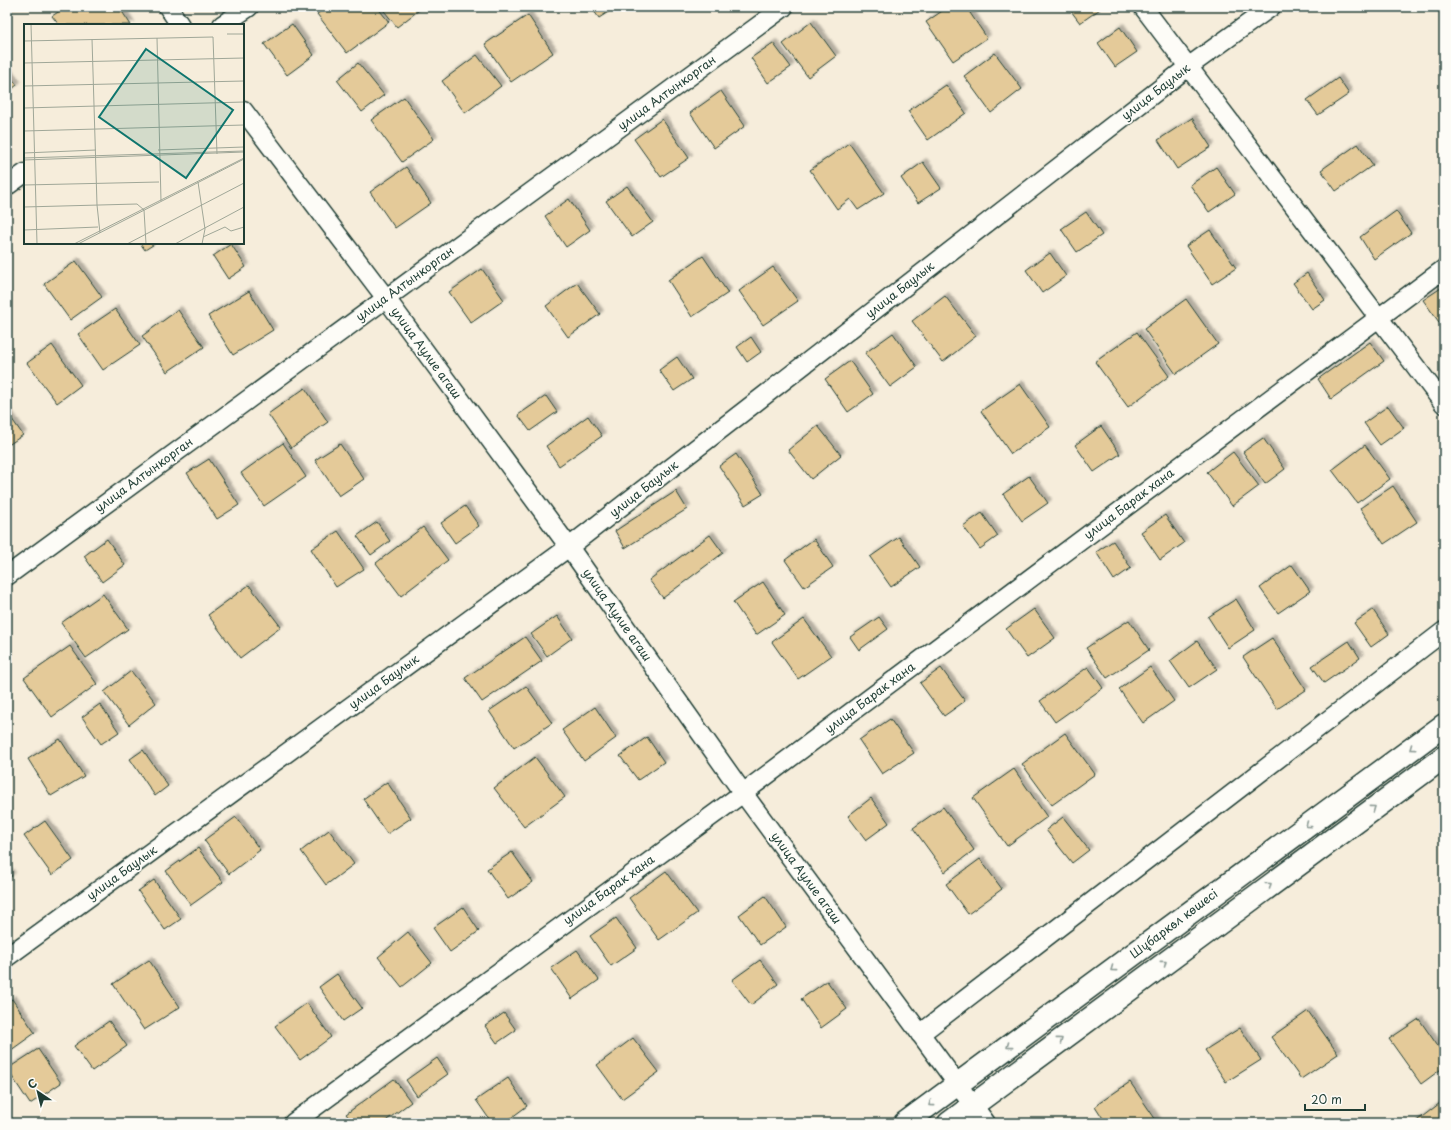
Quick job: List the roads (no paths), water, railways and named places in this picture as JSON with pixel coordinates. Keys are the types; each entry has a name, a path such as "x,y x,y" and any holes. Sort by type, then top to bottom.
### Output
{"street":[{"path":"168,7 179,24"},
{"path":"224,24 249,7"},
{"name":"улица Алтынкорган","path":"7,576 784,7"},
{"path":"1143,7 1444,404"},
{"name":"улица Баулык","path":"7,957 569,547 1188,67 1271,7"},
{"name":"улица Аулие агаш","path":"244,111 386,298 569,547 743,792 972,1106 986,1123"},
{"path":"7,186 24,174"},
{"name":"улица Барак хана","path":"293,1123 743,792 1444,269"},
{"path":"920,1034 1444,631"},
{"name":"Шұбаркөл көшесі","path":"905,1123 1444,725"},
{"name":"Шұбаркөл көшесі","path":"949,1123 1444,757"}]}
